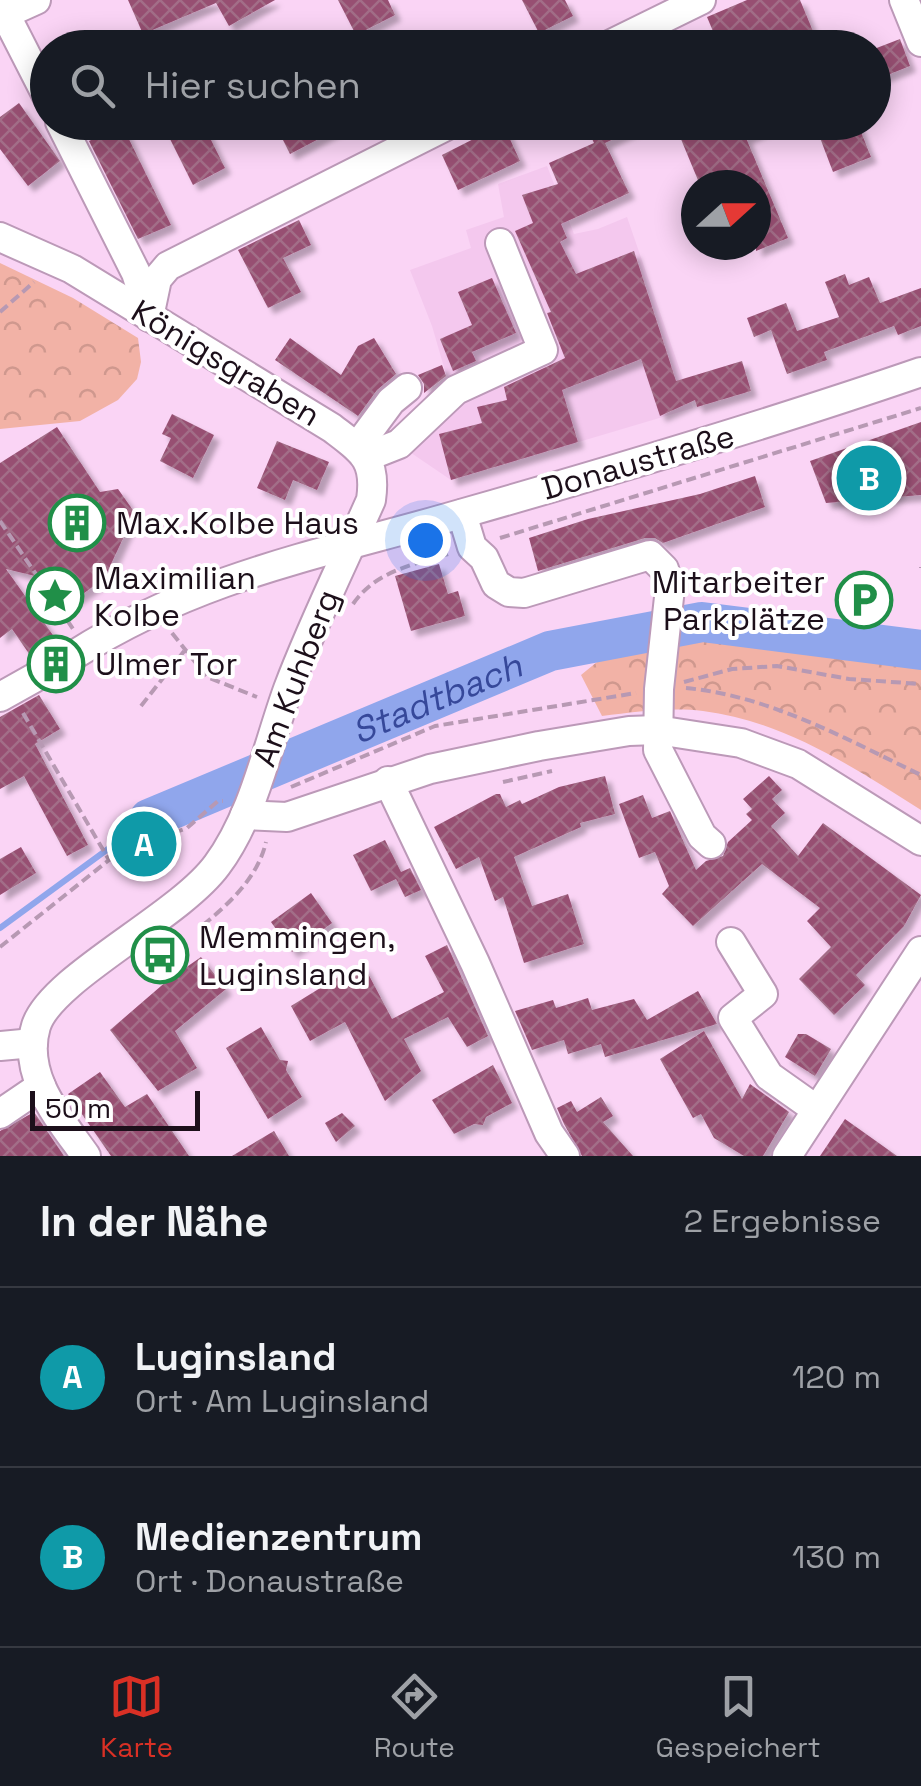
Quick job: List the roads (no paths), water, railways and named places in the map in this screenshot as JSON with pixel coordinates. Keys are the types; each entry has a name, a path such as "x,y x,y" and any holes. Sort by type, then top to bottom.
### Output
{"street":[{"path":"30,63 2,9 36,0"},
{"path":"640,30 701,0"},
{"path":"904,0 921,42"},
{"path":"69,140 136,273 149,317"},
{"path":"149,317 157,279 168,266 418,140"},
{"name":"Königsgraben","path":"0,237 56,262 149,317 315,417 362,452"},
{"path":"362,452 399,444 456,390 543,350 500,243"},
{"name":"Donaustraße","path":"80,651 153,610 253,570 462,514 796,416 921,372"},
{"path":"362,452 391,400 408,388"},
{"path":"352,542 371,500 374,481 362,452"},
{"path":"462,514 472,547 480,552 502,589 524,594 650,555 664,569 670,588 658,689 658,750 702,836 711,844"},
{"name":"Am Kuhberg","path":"33,1044 43,1012 60,992 178,905 218,864 254,789 300,659 352,542"},
{"path":"254,789 286,817 447,765 539,746 657,730 741,742 798,764 921,841"},
{"path":"388,781 475,964 549,1134 565,1156"},
{"path":"731,942 763,994 733,1018 769,1076 817,1110"},
{"path":"787,1156 921,950"},
{"path":"0,1046 33,1044 41,1086 86,1156"},
{"path":"0,1114 41,1086"}],"waterway":[{"name":"Stadtbach","path":"149,819 550,651 702,622 921,650"},
{"name":"Stadtbach","path":"0,928 149,819"}],"tunnel":[{"path":"34,678 74,655"}],"place":[{"name":"Medienzentrum","path":"869,478"},
{"name":"Max.Kolbe Haus","path":"77,523"},
{"name":"Maximilian Kolbe","path":"55,596"},
{"name":"Mitarbeiter Parkplätze","path":"864,600"},
{"name":"Ulmer Tor","path":"56,664"},
{"name":"Luginsland","path":"144,844"},
{"name":"Memmingen, Luginsland","path":"160,955"}]}
